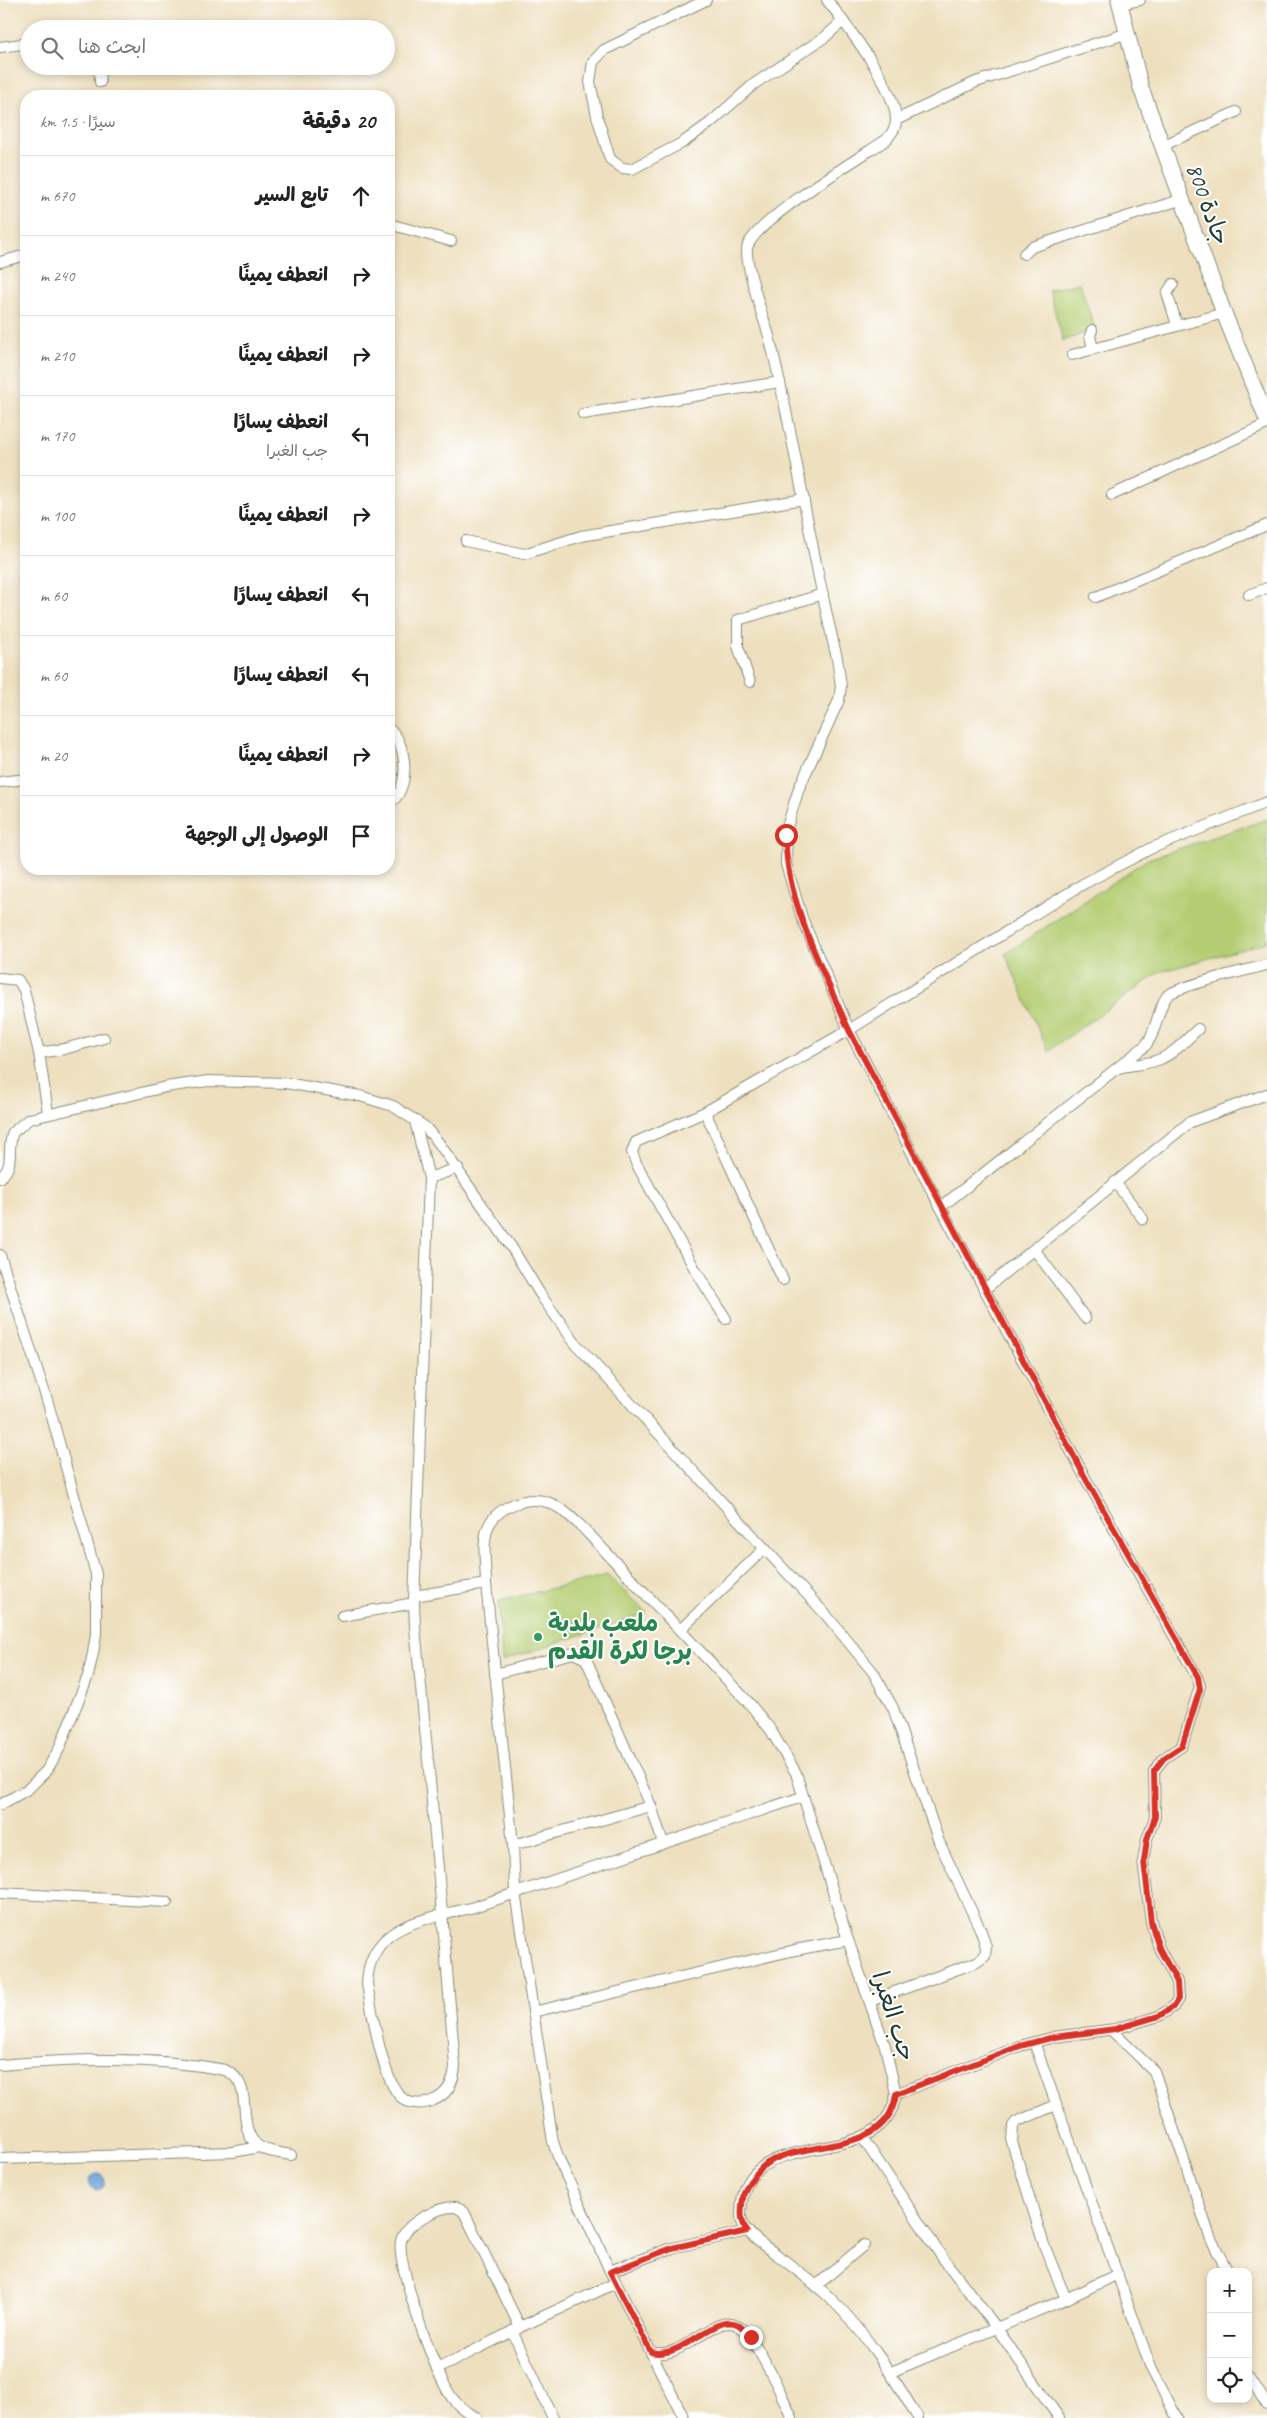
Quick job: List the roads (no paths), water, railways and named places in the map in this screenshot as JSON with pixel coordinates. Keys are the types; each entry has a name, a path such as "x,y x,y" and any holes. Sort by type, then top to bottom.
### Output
{"main road":[{"name":"جادة 800","path":"1119,2 1141,88 1224,313 1267,422"}],"street":[{"path":"706,0 604,50 592,62 590,82 597,116 610,159 622,168 632,169 682,143 710,122 754,84 825,37 842,21"},
{"path":"827,0 888,90 896,120 894,131 886,140 774,217 756,232 747,246 749,267 780,382 837,658 840,691 835,709 799,788 787,827 785,856 802,918 849,1030 1077,1463 1200,1683 1195,1706 1182,1746 1164,1758 1154,1771 1155,1817 1147,1839 1144,1861 1151,1922 1159,1948 1177,1982 1178,1999 1173,2007 1159,2016 1111,2030 1054,2037 1034,2042 896,2094"},
{"path":"1119,2 1140,0"},
{"path":"896,120 976,82 1128,33"},
{"path":"0,47 20,44"},
{"path":"100,75 100,82"},
{"path":"1162,146 1236,112"},
{"path":"1024,254 1032,247 1183,199"},
{"path":"395,226 451,241"},
{"path":"0,262 20,257"},
{"path":"1173,284 1167,293 1178,325"},
{"path":"1072,355 1224,313"},
{"path":"1092,330 1090,336 1093,349"},
{"path":"583,414 780,382"},
{"path":"1112,495 1267,422"},
{"path":"466,541 524,554 581,536 804,500"},
{"path":"1096,597 1267,525"},
{"path":"1249,595 1267,588"},
{"path":"750,682 738,646 738,620 823,594"},
{"path":"395,734 403,755 403,776 395,798"},
{"path":"0,782 20,780"},
{"path":"726,1319 696,1271 636,1163 632,1152 639,1140 705,1112 849,1030 1083,884 1152,848 1267,802"},
{"path":"941,1207 1149,1041 1160,1010 1171,992 1267,965"},
{"path":"0,978 18,980 24,990 39,1053 48,1113"},
{"path":"1110,1071 1168,1056 1198,1028"},
{"path":"39,1053 64,1049 104,1038"},
{"path":"0,1178 10,1164 10,1139 15,1128 29,1119 48,1113 174,1086 208,1081 268,1081 369,1098 393,1106 425,1127 458,1168 512,1248 542,1297 575,1343 854,1648 883,1687 894,1708 939,1842 981,1931 986,1947 985,1956 977,1962 870,2002"},
{"path":"986,1288 1190,1122 1267,1094"},
{"path":"705,1112 783,1280"},
{"path":"415,1121 429,1178 414,1599 442,1914 455,2076 451,2084 439,2097 426,2103 410,2102 395,2091 385,2066 367,1984 367,1971 376,1949 397,1931 412,1922 442,1914 474,1907 802,1797"},
{"path":"429,1178 458,1168"},
{"path":"1116,1182 1143,1219"},
{"path":"1034,1248 1085,1318"},
{"path":"0,1255 48,1404 96,1574 96,1634 93,1653 88,1676 59,1749 47,1770 28,1789 0,1805"},
{"name":"جب الغبرا","path":"684,2418 610,2272 556,2152 515,1892 513,1845 486,1584 485,1541 492,1520 500,1512 514,1504 527,1501 546,1502 568,1514 740,1693 770,1729 796,1773 848,1940 885,2046 896,2094 893,2106 883,2121 875,2130 862,2137 832,2147 802,2150 768,2162 750,2182 743,2196 741,2214 747,2231"},
{"path":"680,1630 764,1548"},
{"path":"342,1616 486,1584"},
{"path":"495,1674 573,1653 584,1656 591,1667 651,1806 663,1843"},
{"path":"513,1845 651,1806"},
{"path":"0,1893 167,1902"},
{"path":"533,2012 785,1952 848,1940"},
{"path":"1111,2030 1154,2071 1210,2237 1226,2268"},
{"path":"1034,2042 1151,2368 1177,2418"},
{"path":"0,2065 131,2060 168,2062 225,2070 232,2073 241,2083 248,2128 259,2147"},
{"path":"1056,2105 1016,2122 1013,2126 1012,2142 1044,2245 1066,2299"},
{"path":"862,2137 942,2257 996,2327 1059,2418"},
{"path":"0,2159 233,2152 259,2147 291,2155"},
{"path":"476,2418 453,2400 437,2369 408,2284 400,2243 407,2230 427,2216 451,2206 464,2212 554,2418"},
{"path":"610,2272 672,2248 747,2231 830,2298 880,2355 918,2418"},
{"path":"816,2286 864,2246"},
{"path":"891,2372 1066,2299 1118,2274"},
{"path":"437,2369 516,2329 616,2283"},
{"path":"651,2352 671,2352 714,2328 730,2322 738,2324 751,2337 792,2418"},
{"path":"1252,2381 1267,2405"}],"water":[{"path":"97,2174 105,2182 97,2190 89,2182"}],"place":[{"name":"ملعب بلدبة برجا لكرة القدم","path":"538,1637"}]}
